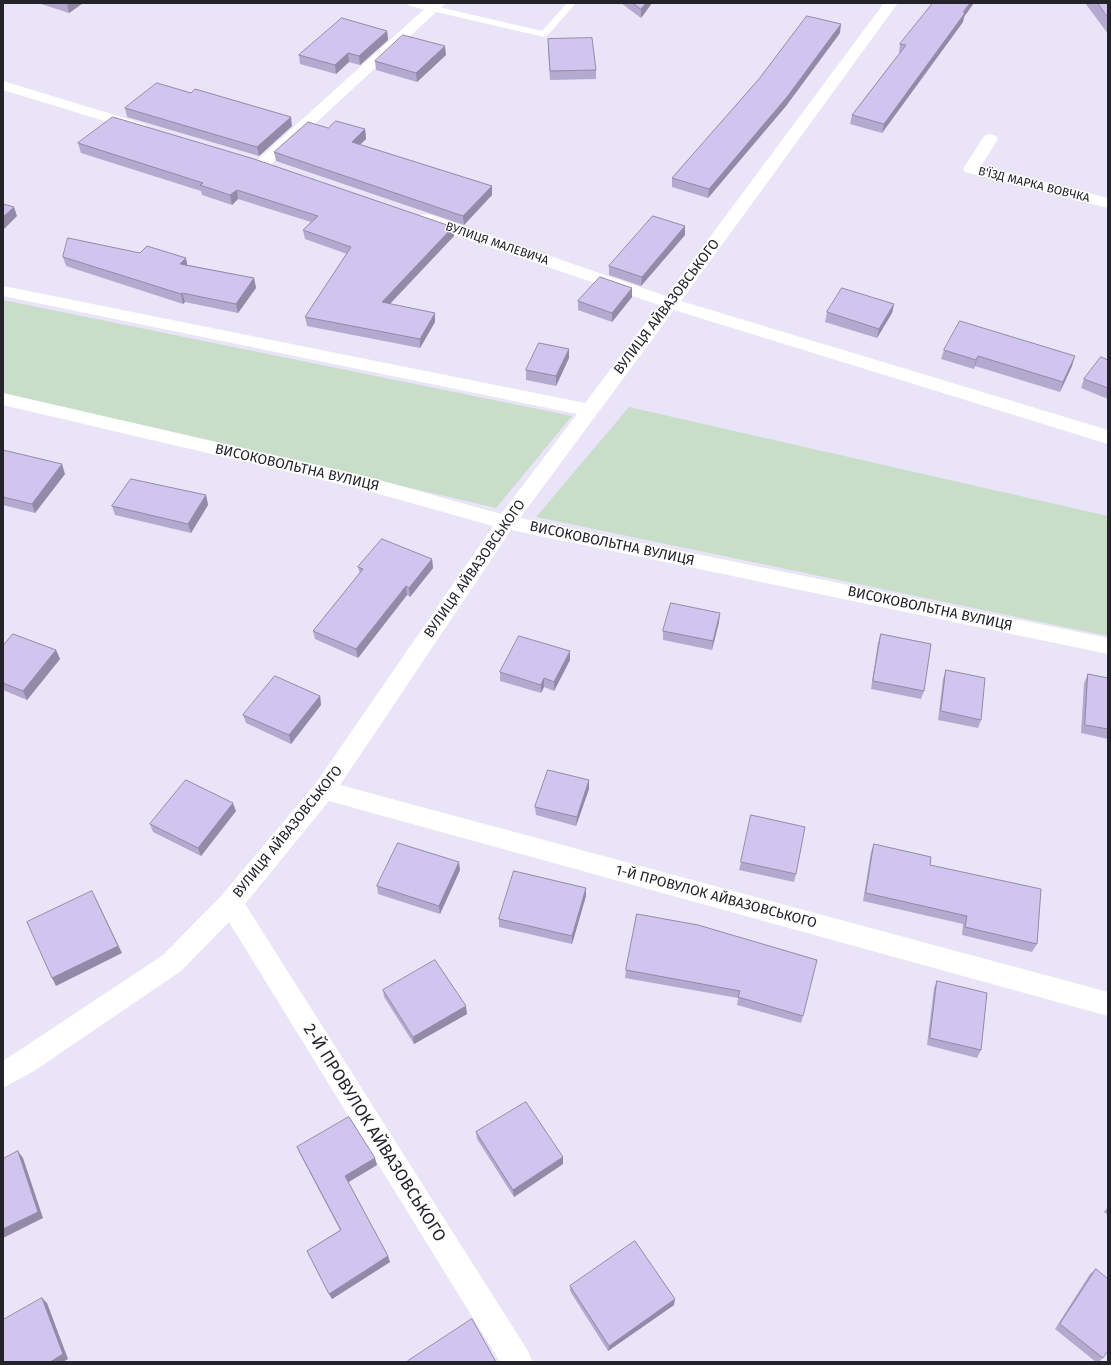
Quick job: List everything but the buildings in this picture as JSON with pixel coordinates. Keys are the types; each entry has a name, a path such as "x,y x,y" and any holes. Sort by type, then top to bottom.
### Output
{"street":[{"name":"ВУЛИЦЯ АЙВАЗОВСЬКОГО","path":"3,1075 25,1062 172,963 231,903 324,790 506,522 670,303 890,3"},
{"path":"262,164 436,6"},
{"path":"3,85 155,131"},
{"name":"В'ЇЗД МАРКА ВОВЧКА","path":"990,139 971,169 1108,203"},
{"name":"ВУЛИЦЯ МАЛЕВИЧА","path":"413,216 670,303"},
{"path":"3,291 590,410"},
{"path":"670,303 1108,437"},
{"name":"ВИСОКОВОЛЬТНА ВУЛИЦЯ","path":"3,399 365,483 506,522 1108,646"},
{"name":"1-Й ПРОВУЛОК АЙВАЗОВСЬКОГО","path":"324,790 1108,1004"},
{"name":"2-Й ПРОВУЛОК АЙВАЗОВСЬКОГО","path":"231,903 517,1362"}],"lane":[{"path":"410,3 436,6 544,34 572,3"}],"green space":[{"path":"3,300 572,416 496,508 3,393"},
{"path":"629,407 1108,516 1108,636 536,517"}]}
